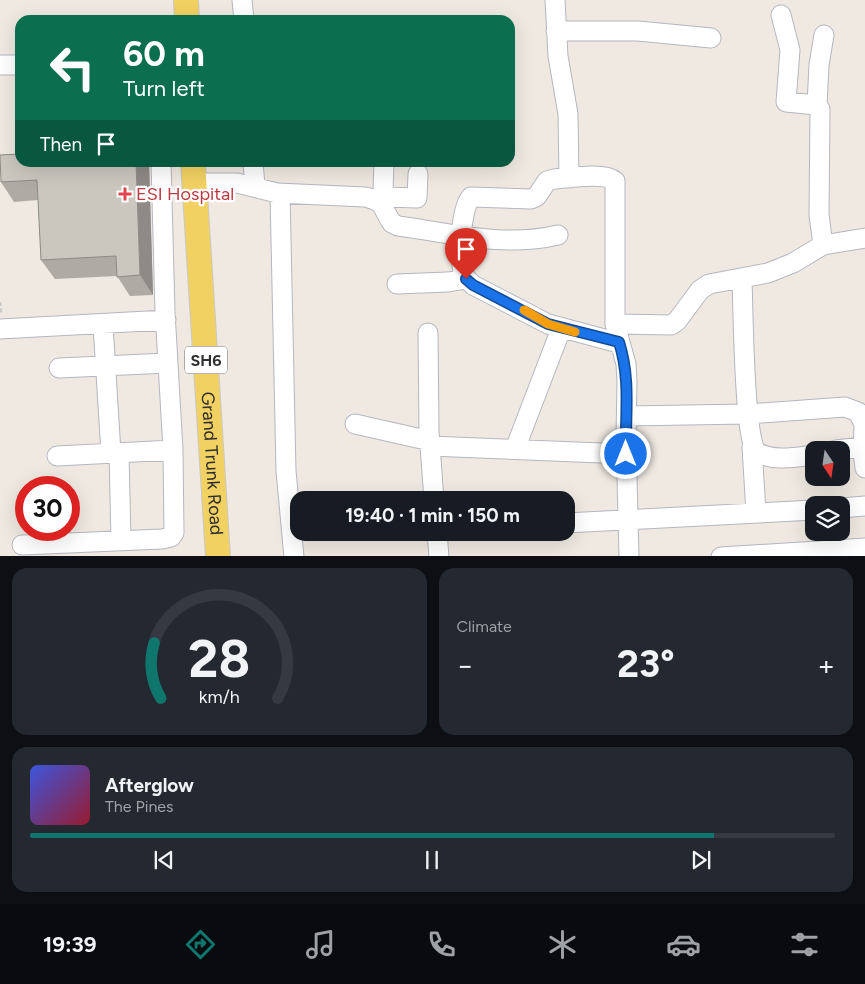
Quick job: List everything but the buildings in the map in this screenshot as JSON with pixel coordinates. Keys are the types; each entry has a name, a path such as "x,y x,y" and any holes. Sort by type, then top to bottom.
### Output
{"main road":[{"path":"186,0 187,15"},
{"name":"Grand Trunk Road","path":"194,173 218,556"}],"street":[{"path":"242,0 244,15"},
{"path":"555,0 558,56 568,114 568,178"},
{"path":"781,15 790,50 786,102 817,105"},
{"path":"556,31 638,31 711,38"},
{"path":"823,245 819,215 820,109 817,105 819,65 824,35"},
{"path":"0,65 15,65"},
{"path":"22,545 162,539 171,537 174,533 173,450 166,320 161,167"},
{"path":"253,167 255,186"},
{"path":"380,202 383,192 384,167"},
{"path":"194,173 280,193 365,197 380,202 392,223 500,242 533,241 558,235"},
{"path":"380,202 385,197 417,198 418,174"},
{"path":"629,556 626,364 617,333 615,181 611,177 602,177 547,181 537,196 531,199 471,197 461,235 463,271 466,279 473,285 561,329 617,333 671,325 677,321 700,290 709,284 768,273 793,262 823,245 865,238"},
{"path":"280,193 286,471 294,556"},
{"path":"742,278 747,414 752,447 756,513"},
{"path":"397,284 448,282 466,279"},
{"path":"0,329 103,325 166,320"},
{"path":"103,325 115,453 120,540"},
{"path":"515,449 561,329"},
{"path":"428,333 430,446 433,491"},
{"path":"59,368 168,363"},
{"path":"627,416 747,414 845,407 858,412 865,426 863,447 865,468"},
{"path":"355,424 426,440 430,446"},
{"path":"430,446 626,454"},
{"path":"752,447 757,452 783,458 805,456"},
{"path":"850,448 863,447"},
{"path":"57,456 173,450"},
{"path":"850,507 865,506"},
{"path":"575,523 805,510"},
{"path":"438,541 439,556"},
{"path":"721,556 865,548"}],"slow traffic":[{"path":"524,310 548,324 575,332"}],"place":[{"name":"ESI Hospital","path":"125,194"}],"route":[{"path":"466,279 473,285 496,295 548,324 561,329 619,342 626,364 628,397 626,454"}]}
